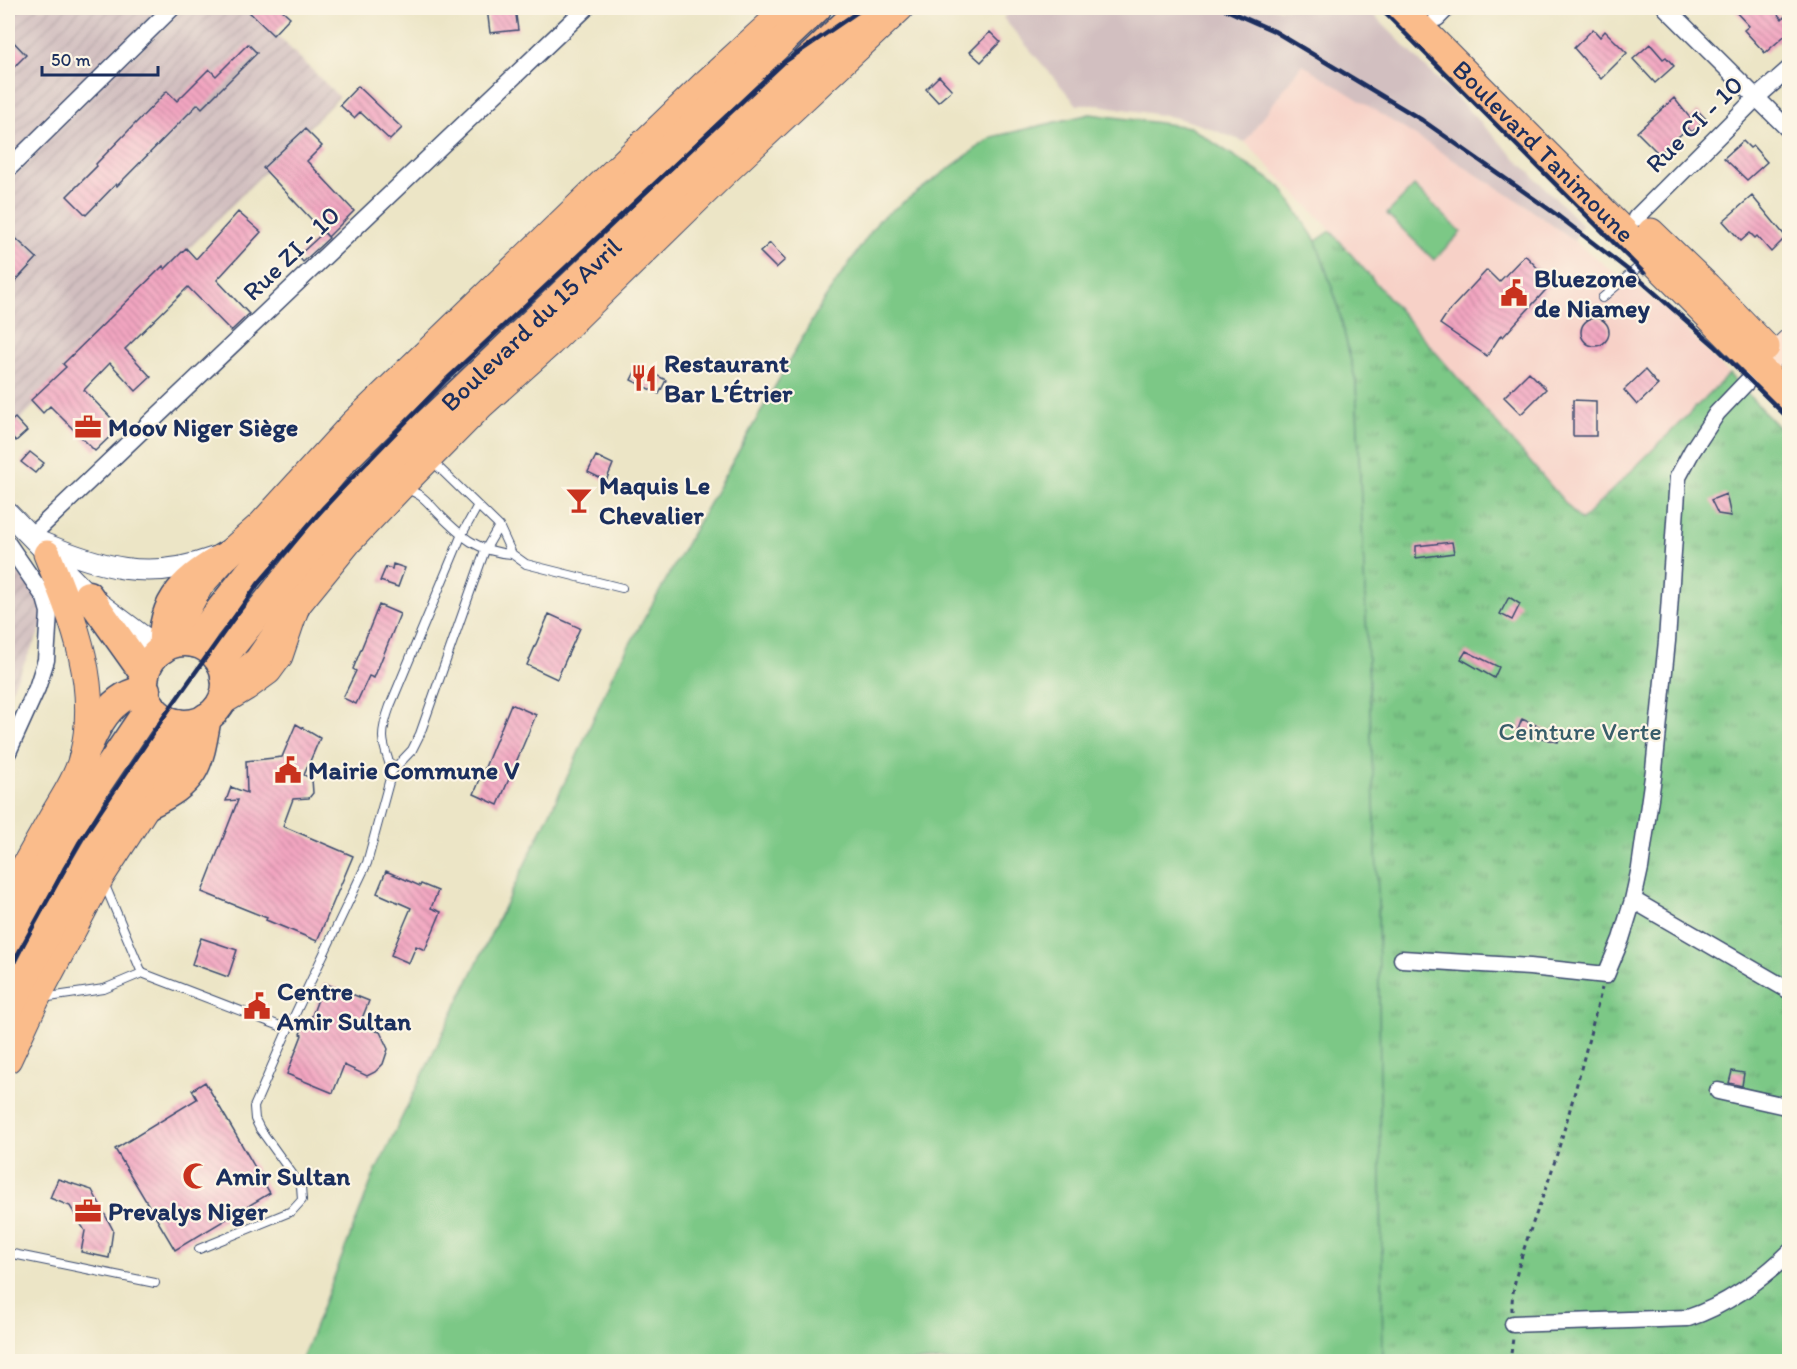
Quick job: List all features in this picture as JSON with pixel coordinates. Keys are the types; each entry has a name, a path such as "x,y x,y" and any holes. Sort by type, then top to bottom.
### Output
{"highway":[{"name":"Boulevard du 15 Avril","path":"147,687 149,664 177,645 268,549 343,461 419,385 817,8"},
{"name":"Boulevard du 15 Avril","path":"8,1011 52,923 118,810 207,701 315,542 394,455 436,413 862,8"},
{"path":"147,806 174,792 190,776 198,761 207,701 204,646 177,645 165,622 169,609 178,592 190,578 230,553"},
{"path":"88,595 147,687 163,718 207,701 258,662 296,606"},
{"path":"83,758 92,734 108,712 125,697 147,687"},
{"path":"8,943 50,861 94,788 147,687"}],"main road":[{"name":"Boulevard du 15 Avril","path":"230,553 260,526 360,417 688,100 788,8"},
{"name":"Boulevard du 15 Avril","path":"296,606 349,542 480,406 900,8"},
{"name":"Boulevard Tanimoune","path":"1401,8 1657,251 1707,286 1778,359 1790,398"},
{"name":"Boulevard Tanimoune","path":"1437,11 1636,218 1657,251"},
{"path":"8,897 71,785 83,758 88,727 89,705 82,650 75,625 38,543"},
{"path":"88,727 92,716 105,698 134,678 147,687"},
{"path":"8,1059 36,999 101,876 147,806"}],"street":[{"path":"8,169 172,8"},
{"name":"Rue ZI - 10","path":"38,543 586,8"},
{"path":"1666,8 1790,131"},
{"name":"Rue CI - 10","path":"1636,218 1756,98 1790,68"},
{"path":"1402,959 1530,967 1606,975 1634,900 1640,868 1654,770 1670,602 1673,523 1678,477 1692,451 1718,413 1778,359"},
{"path":"8,513 88,595 149,641 177,645"},
{"path":"38,543 98,564 114,568 142,570 166,570 194,565 230,553"},
{"path":"8,544 45,598 49,612 46,660 37,688 8,752"},
{"path":"1634,900 1790,991"},
{"path":"1718,1091 1790,1107"},
{"path":"1513,1324 1688,1318 1754,1283 1790,1252"}],"lane":[{"path":"1602,298 1657,251"},
{"path":"429,457 477,507 499,526 512,554"},
{"path":"400,487 420,494 462,534 485,550 512,554 526,564 622,588"},
{"path":"392,771 382,744 382,727 462,534 477,507"},
{"path":"199,1249 292,1212 302,1200 301,1186 260,1129 255,1119 254,1107 288,1029 367,863 392,771 412,750 420,734 485,550 499,526"},
{"path":"101,876 142,973"},
{"path":"36,999 104,989 142,973 288,1029"},
{"path":"8,1253 155,1283"}],"path":[{"path":"1510,1362 1513,1343 1512,1302 1517,1274 1570,1113 1606,975"}],"shaded area":[{"path":"8,8 250,8 339,97 8,432"},
{"path":"1016,8 1367,8 1582,225 1574,241 1523,204 1302,64 1245,142 1173,117 1099,105 1077,105 1003,18"},
{"name":"Bluezone de Niamey","path":"1302,63 1523,204 1574,241 1624,280 1663,306 1729,374 1581,521 1332,231 1245,142"},
{"path":"8,561 51,608 8,697"}],"green space":[{"path":"1090,114 1190,127 1281,187 1316,241 1337,302 1356,382 1378,894 1383,1361 301,1362 373,1177 573,765 613,674 822,303 879,220 992,137"},
{"path":"1414,186 1461,232 1434,260 1387,214"},
{"name":"Ceinture Verte","path":"1331,231 1581,521 1729,374 1789,439 1789,1361 1383,1361 1378,894 1356,382 1337,302 1316,241"}],"building":[{"path":"245,8 280,8 290,17 273,35"},
{"path":"487,8 515,8 518,30 490,33"},
{"path":"1732,8 1772,8 1782,19 1790,12 1790,31 1765,53 1744,30 1749,26"},
{"path":"1593,29 1600,37 1605,31 1627,53 1601,79 1574,48"},
{"path":"990,32 1000,42 981,62 970,52"},
{"path":"8,36 26,55 8,73"},
{"path":"248,44 257,53 202,108 198,104 86,215 67,196 167,91 177,101 209,69 216,76"},
{"path":"1650,44 1663,59 1666,57 1674,66 1655,83 1633,59"},
{"path":"939,76 952,90 938,102 926,89"},
{"path":"358,86 402,128 390,140 360,112 354,118 340,105"},
{"path":"1674,98 1690,118 1698,111 1706,119 1692,132 1688,128 1659,154 1637,132"},
{"path":"305,129 322,146 307,161 354,211 328,237 263,168"},
{"path":"1743,141 1750,148 1753,146 1767,162 1747,180 1724,158"},
{"path":"1752,196 1786,237 1771,252 1757,236 1755,238 1750,233 1741,241 1723,221"},
{"path":"238,212 261,232 217,280 249,314 231,331 188,287 125,349 151,377 136,391 110,363 84,390 120,427 95,451 50,406 43,413 31,400 66,367 63,364 163,266 165,269 186,248 196,259"},
{"path":"8,231 37,258 8,289"},
{"path":"324,232 329,238 303,262 298,256"},
{"path":"770,243 785,260 776,268 760,252"},
{"path":"1525,255 1552,283 1503,337 1501,335 1487,356 1440,324 1448,312 1487,270 1499,282"},
{"path":"1595,318 1605,322 1609,332 1605,342 1595,346 1585,342 1581,332 1585,322"},
{"path":"638,366 666,380 659,394 631,380"},
{"path":"1645,370 1658,385 1637,405 1624,390"},
{"path":"1529,372 1546,389 1521,414 1504,397"},
{"path":"1573,400 1596,401 1596,436 1573,436"},
{"path":"15,418 27,431 16,441 8,433 8,424"},
{"path":"30,452 44,463 35,473 21,462"},
{"path":"596,456 613,464 606,481 588,472"},
{"path":"1726,494 1731,516 1718,514 1711,500"},
{"path":"1452,542 1454,553 1416,558 1416,546"},
{"path":"393,564 405,568 398,587 380,581 386,567 392,569"},
{"path":"1509,597 1520,604 1512,620 1500,614"},
{"path":"379,605 400,614 374,678 369,676 356,704 343,698 356,671 353,669"},
{"path":"549,614 580,628 557,679 527,665"},
{"path":"1466,651 1499,667 1494,678 1461,659"},
{"path":"511,704 536,715 498,805 474,794"},
{"path":"1522,719 1560,736 1558,742 1517,732"},
{"path":"296,724 320,738 304,775 312,779 313,793 309,798 293,799 283,826 353,856 317,941 202,892 238,800 226,801 231,787 247,793 246,761 282,757"},
{"path":"386,871 438,891 431,908 441,912 425,950 416,946 409,963 391,955 411,908 377,893"},
{"path":"201,938 237,950 228,977 192,964"},
{"path":"324,983 369,1001 359,1026 380,1032 388,1049 383,1064 367,1076 344,1065 333,1093 287,1074 302,1035 300,1034 306,1020 310,1021"},
{"path":"1732,1071 1744,1073 1742,1086 1729,1083"},
{"name":"Amir Sultan","path":"205,1082 270,1193 175,1250 115,1149 197,1099 192,1090"},
{"path":"58,1179 92,1190 113,1230 109,1258 81,1252 85,1231 70,1206 50,1198"}],"railway":[{"path":"8,972 79,843 163,718 258,584 324,507 446,380 783,63 859,11 868,8"},
{"path":"1222,8 1274,31 1422,120 1557,215 1632,273 1715,346 1790,420"},
{"path":"1380,8 1644,273"}],"place":[{"name":"Bluezone de Niamey","path":"1514,293"},
{"name":"Restaurant Bar L’Étrier","path":"644,378"},
{"name":"Moov Niger Siège","path":"88,427"},
{"name":"Maquis Le Chevalier","path":"579,500"},
{"name":"Mairie Commune V","path":"288,770"},
{"name":"Centre Amir Sultan","path":"257,1006"},
{"name":"Amir Sultan","path":"196,1176"},
{"name":"Prevalys Niger","path":"88,1211"}]}
